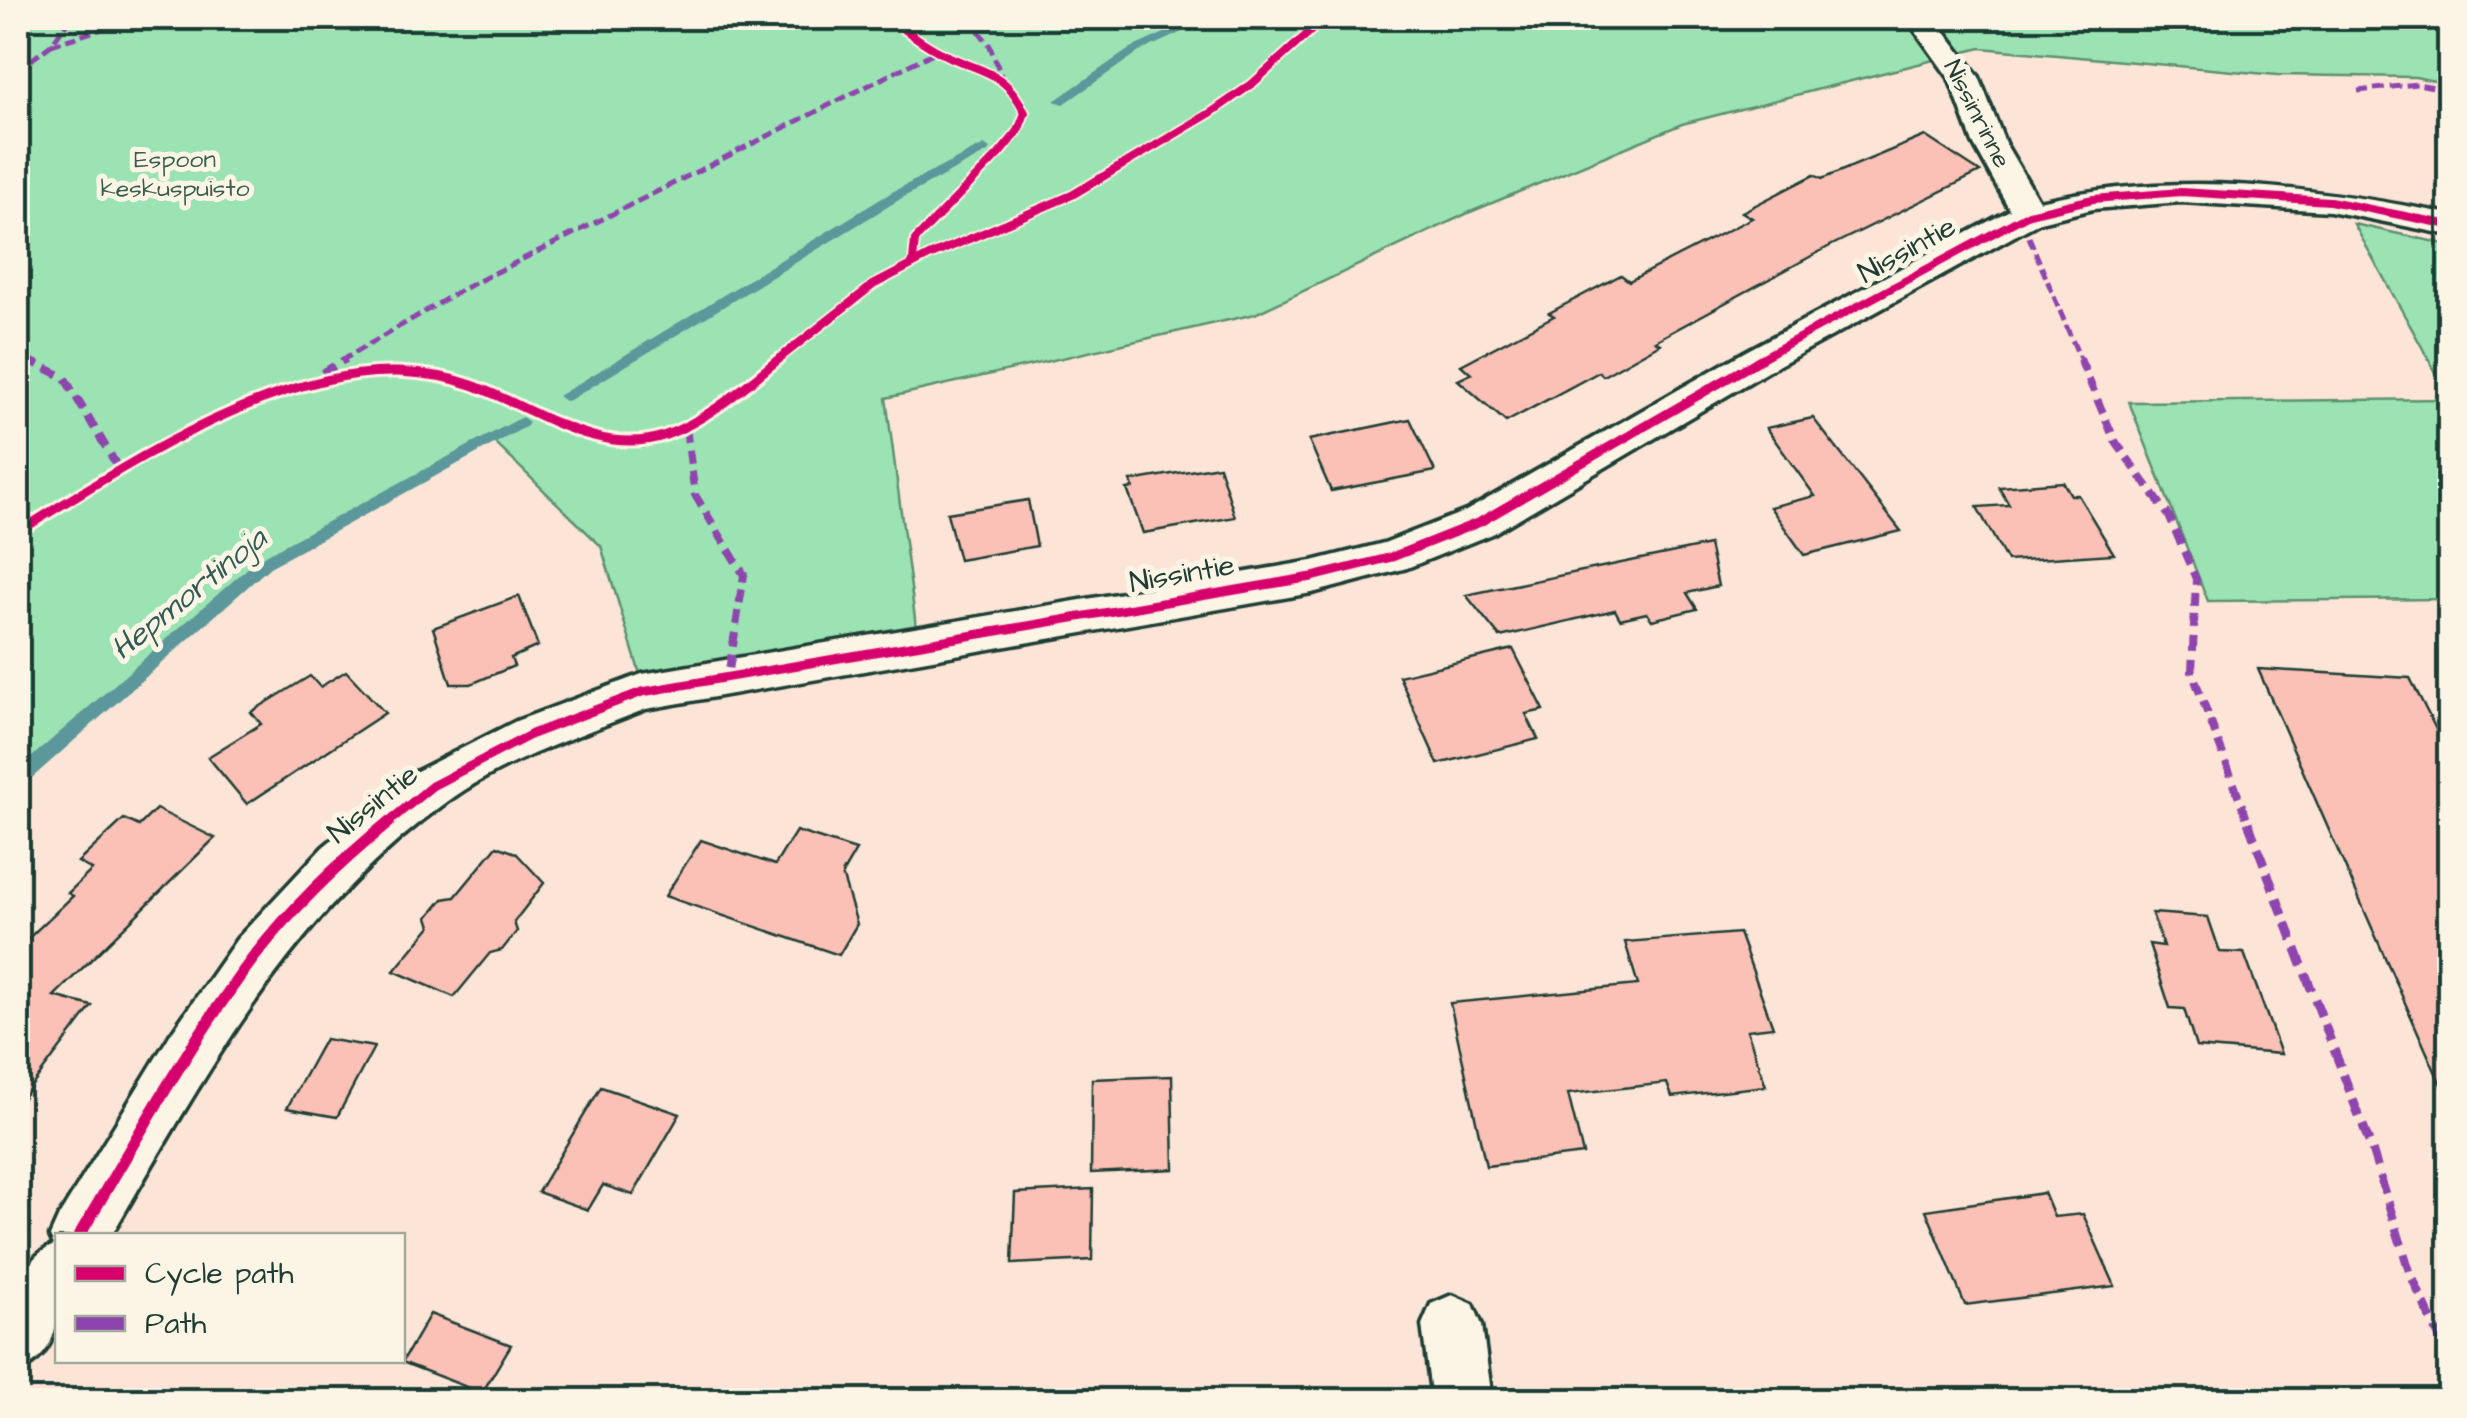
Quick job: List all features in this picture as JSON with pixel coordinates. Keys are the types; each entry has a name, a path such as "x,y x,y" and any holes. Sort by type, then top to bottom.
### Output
{"street":[{"name":"Nissinrinne","path":"1920,18 1964,77 1990,144 2029,214"},
{"name":"Nissintie","path":"81,1233 188,1053 255,956 340,862 432,786 532,734 642,692 1312,577 1392,557 1480,522 1773,352 2029,214 2093,199 2181,192 2330,202 2450,225"},
{"path":"18,1341 55,1277"},
{"path":"1452,1325 1462,1400"}],"green space":[{"name":"Espoon keskuspuisto","path":"18,18 2449,18 2449,84 2415,77 2277,75 1981,48 1682,124 1468,213 1255,314 886,398 916,626 640,674 601,546 491,439 264,563 18,780"},
{"path":"2354,224 2449,245 2449,396"},
{"path":"2449,399 2449,599 2208,601 2129,402"}],"building":[{"path":"1925,136 1980,172 1830,246 1655,341 1660,344 1603,376 1599,372 1506,422 1458,380 1471,374 1461,365 1621,275 1629,281 1752,218 1742,212 1814,175 1822,179"},
{"path":"1813,418 1901,531 1804,555 1770,507 1815,496 1766,428"},
{"path":"1410,419 1435,471 1331,491 1309,440"},
{"path":"1219,466 1235,517 1143,533 1127,489 1133,488 1131,481"},
{"path":"2063,482 2071,495 2078,495 2114,554 2007,561 1977,507 2009,505 1999,487"},
{"path":"1028,500 1037,546 959,560 947,513"},
{"path":"1709,545 1718,586 1687,593 1697,609 1652,620 1647,613 1620,619 1615,610 1500,637 1466,595"},
{"path":"519,596 538,646 511,658 514,666 471,684 451,684 433,628"},
{"path":"1513,649 1544,710 1526,714 1538,739 1438,764 1399,676"},
{"path":"2258,669 2410,678 2450,757 2450,1105"},
{"path":"346,671 385,713 247,804 208,757 261,724 251,712 310,676 320,687"},
{"path":"156,809 215,838 54,996 92,1006 18,1104 18,948 73,896 68,893 92,870 78,862 124,819 139,826"},
{"path":"796,831 856,850 842,874 857,924 839,955 665,896 701,840 775,865"},
{"path":"497,846 516,853 544,883 514,922 517,931 502,950 490,953 454,997 394,971 431,926 428,917 443,899 455,897"},
{"path":"2152,913 2208,917 2220,952 2244,953 2281,1054 2196,1047 2184,1009 2170,1008 2149,944 2163,946"},
{"path":"1739,933 1773,1027 1747,1030 1766,1086 1672,1097 1667,1083 1568,1094 1583,1154 1486,1166 1450,1003 1638,985 1625,942"},
{"path":"325,1039 374,1047 337,1117 287,1108"},
{"path":"1172,1076 1174,1169 1091,1173 1092,1079"},
{"path":"601,1087 680,1114 633,1195 603,1185 588,1210 538,1192"},
{"path":"1093,1189 1092,1260 1012,1264 1015,1193"},
{"path":"2044,1193 2054,1217 2083,1214 2115,1286 1965,1305 1926,1210"},
{"path":"430,1314 511,1345 482,1393 405,1363"}],"waterway":[{"name":"Hepmortinoja","path":"1060,101 1135,50 1206,18"},
{"name":"Hepmortinoja","path":"565,396 897,195 984,149"},
{"name":"Hepmortinoja","path":"18,780 264,563 522,422"}],"marked path":[{"path":"18,70 51,45 70,18"},
{"path":"51,45 137,18"},
{"path":"969,18 990,46 1002,78"},
{"path":"322,373 463,289 937,51"},
{"path":"2358,91 2417,84 2450,90"},
{"path":"2029,237 2115,441 2169,516 2196,579 2192,672 2372,1150 2410,1273 2450,1360"},
{"path":"18,355 64,377 119,469"},
{"path":"686,428 695,495 744,575 728,677"}],"cycle path":[{"path":"888,18 937,51 1002,78 1014,89 1025,113 1018,131 999,154 915,240 913,261"},
{"path":"18,532 113,474 224,416 283,393 340,378 396,372 449,378 594,436 642,441 665,435 719,405 873,285 929,256 1072,195 1223,106 1325,18"},
{"path":"81,1233 189,1053 255,956 340,862 432,786 532,734 642,692 1312,577 1392,557 1480,522 1759,360 2029,214 2093,199 2181,192 2330,201 2450,225"}]}
